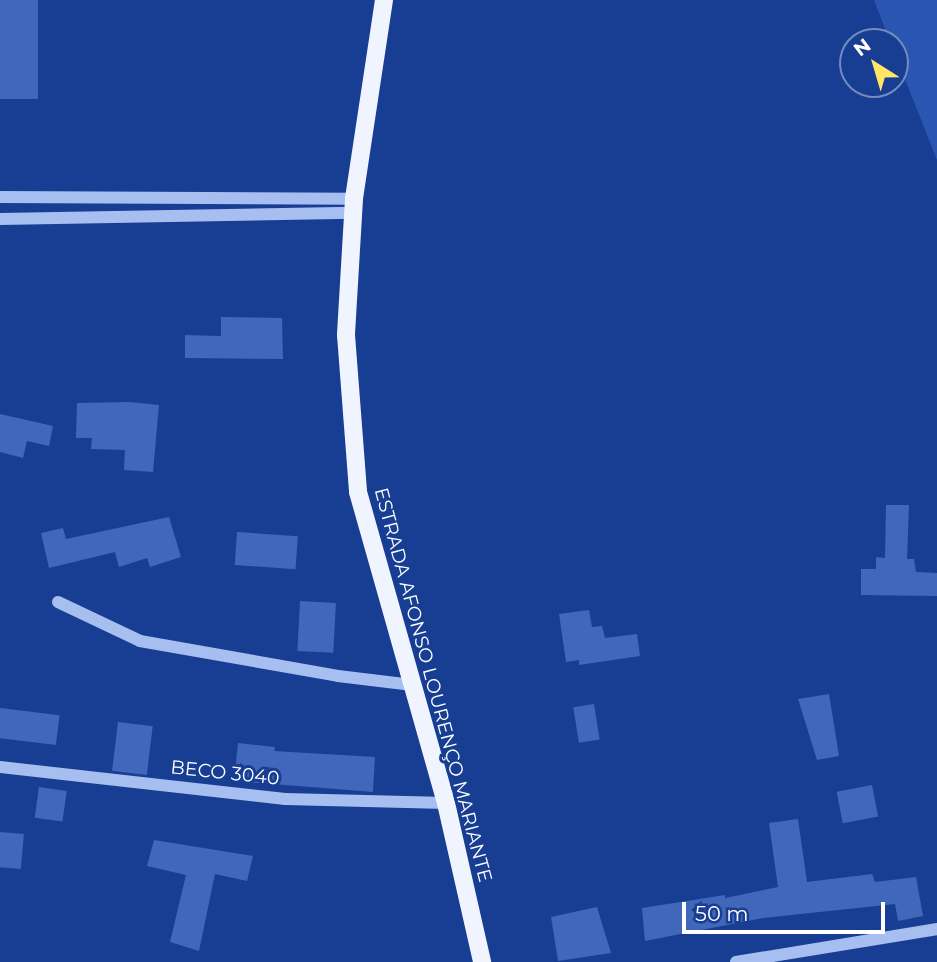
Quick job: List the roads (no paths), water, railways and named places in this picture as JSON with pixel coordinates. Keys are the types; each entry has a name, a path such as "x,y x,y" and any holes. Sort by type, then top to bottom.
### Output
{"main road":[{"name":"ESTRADA AFONSO LOURENÇO MARIANTE","path":"384,0 353,206 346,335 358,492 446,803 482,962"}],"street":[{"path":"0,197 353,206"},
{"path":"0,219 353,206"},
{"path":"58,602 140,640 338,676 412,685"},
{"name":"BECO 3040","path":"0,767 285,799 446,803"},
{"path":"736,962 937,929"}]}
